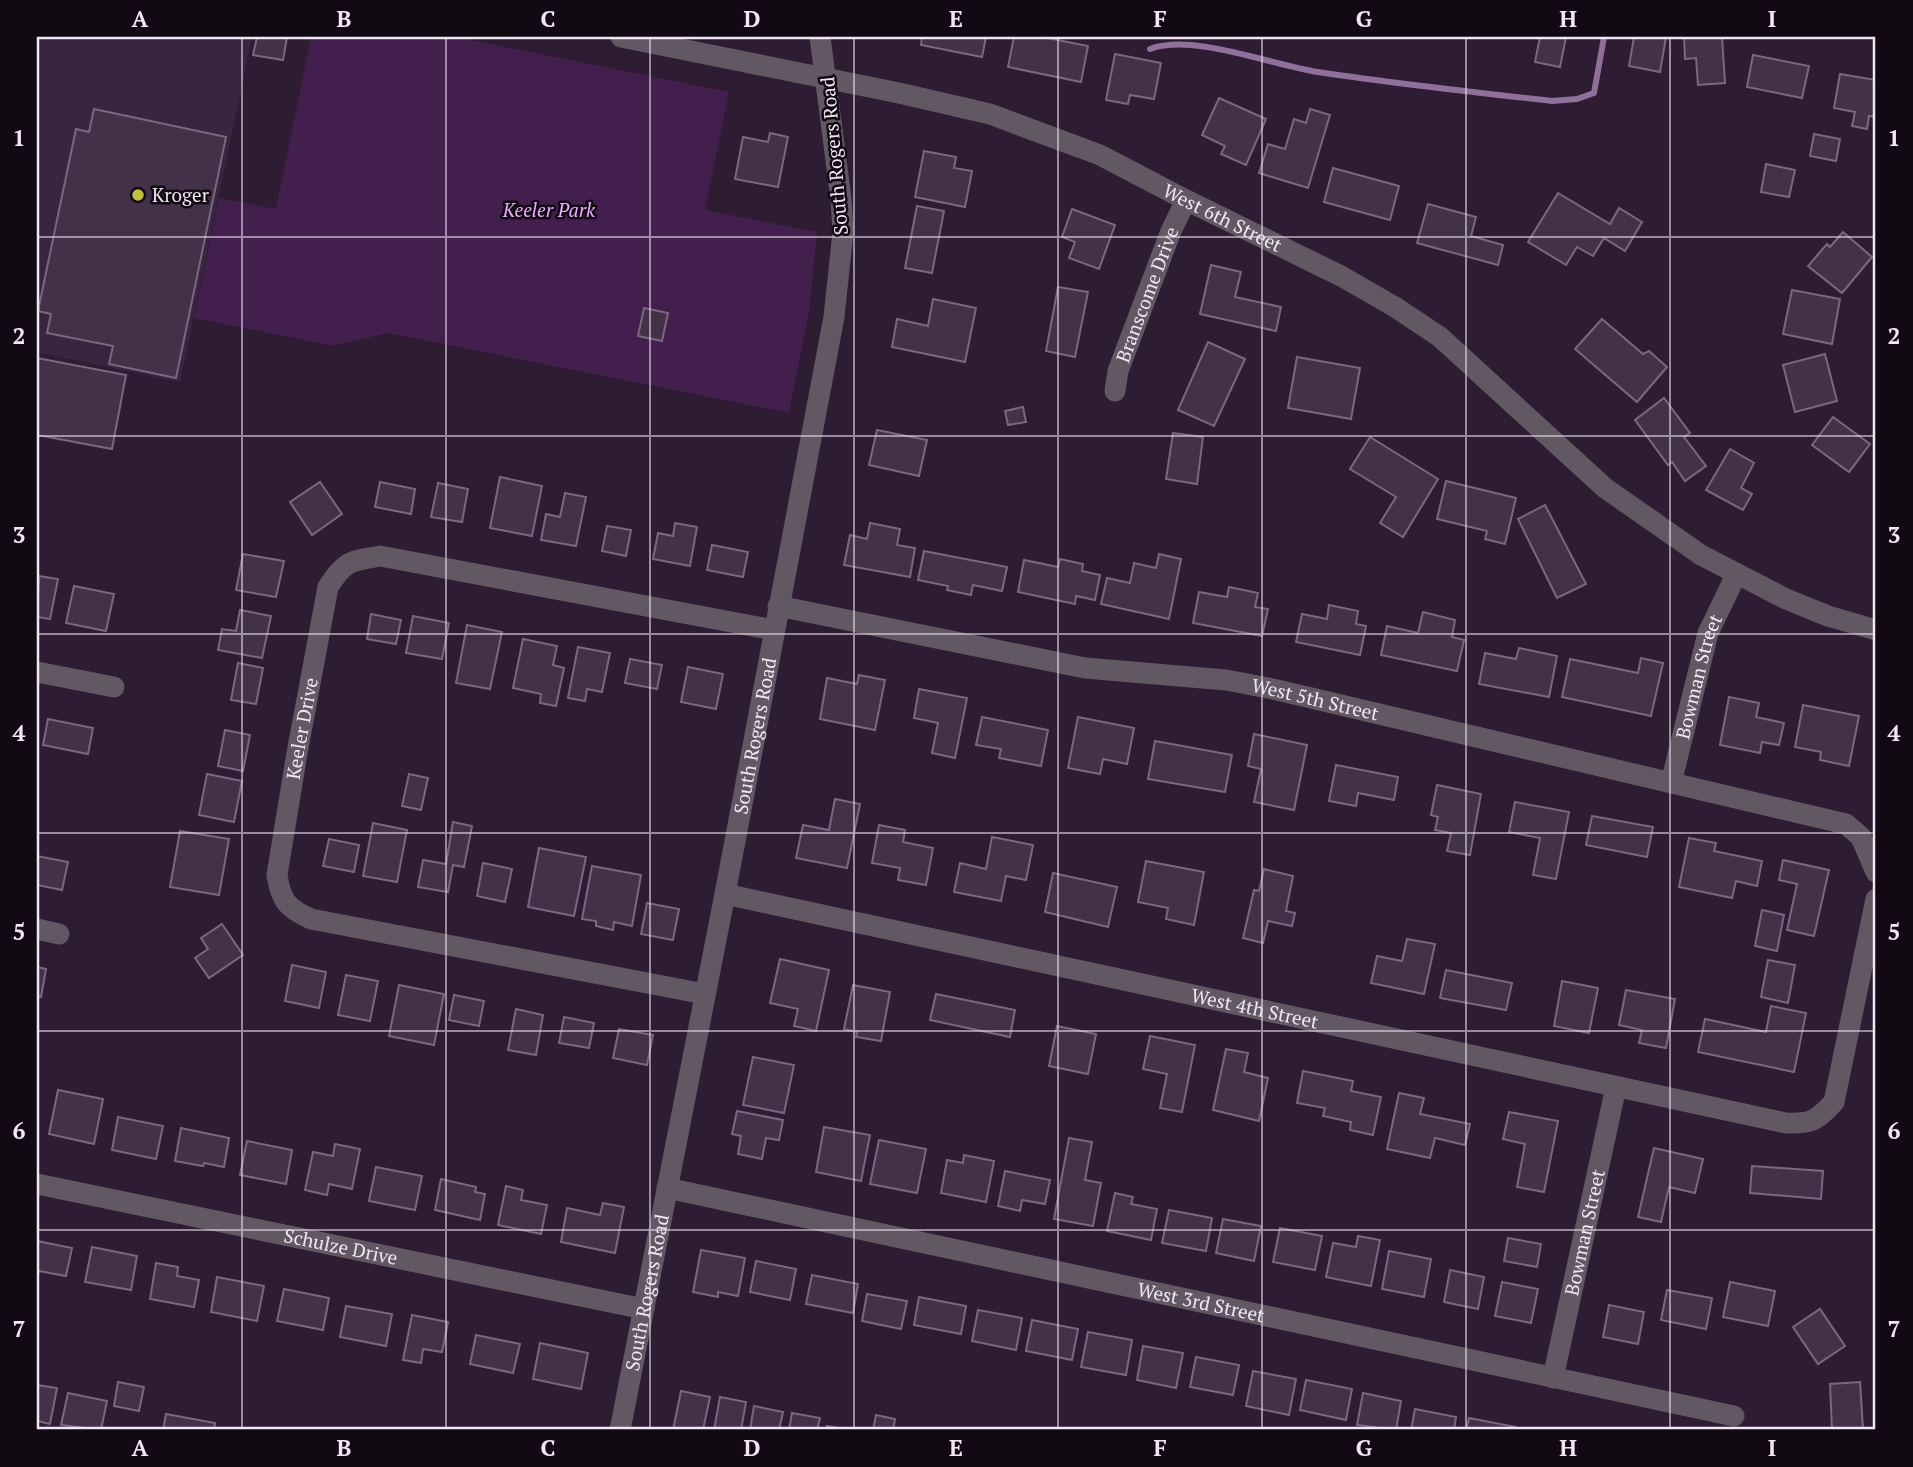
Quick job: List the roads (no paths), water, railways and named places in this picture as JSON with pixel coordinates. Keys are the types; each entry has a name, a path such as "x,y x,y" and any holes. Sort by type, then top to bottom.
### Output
{"street":[{"name":"West 6th Street","path":"621,37 990,114 1100,155 1341,276 1395,307 1440,337 1605,488 1665,532 1736,575"},
{"name":"South Rogers Road","path":"620,1430 834,317 843,232 820,37"},
{"name":"Branscome Drive","path":"1115,391 1118,371 1171,231 1186,200"},
{"name":"Keeler Drive","path":"705,994 311,919 292,910 280,895 277,875 328,587 340,568 355,560 380,556 774,630"},
{"path":"1736,575 1828,616 1876,630"},
{"name":"Bowman Street","path":"1671,783 1709,633 1736,575"},
{"name":"West 5th Street","path":"778,607 1086,668 1226,680 1273,689 1846,824 1861,837 1876,872"},
{"path":"37,671 114,687"},
{"name":"West 4th Street","path":"725,894 1615,1087 1786,1123 1807,1124 1819,1118 1834,1102 1876,899"},
{"path":"37,929 59,934"},
{"name":"Bowman Street","path":"1553,1378 1615,1087"},
{"name":"Schulze Drive","path":"37,1184 643,1309"},
{"name":"West 3rd Street","path":"667,1188 1734,1416"}],"waterway":[{"path":"1150,49 1168,45 1210,47 1318,72 1552,101 1577,99 1594,93 1604,37"}],"place":[{"name":"Kroger","path":"138,195"}],"park label":[{"name":"Keeler Park","path":"549,210"}]}
